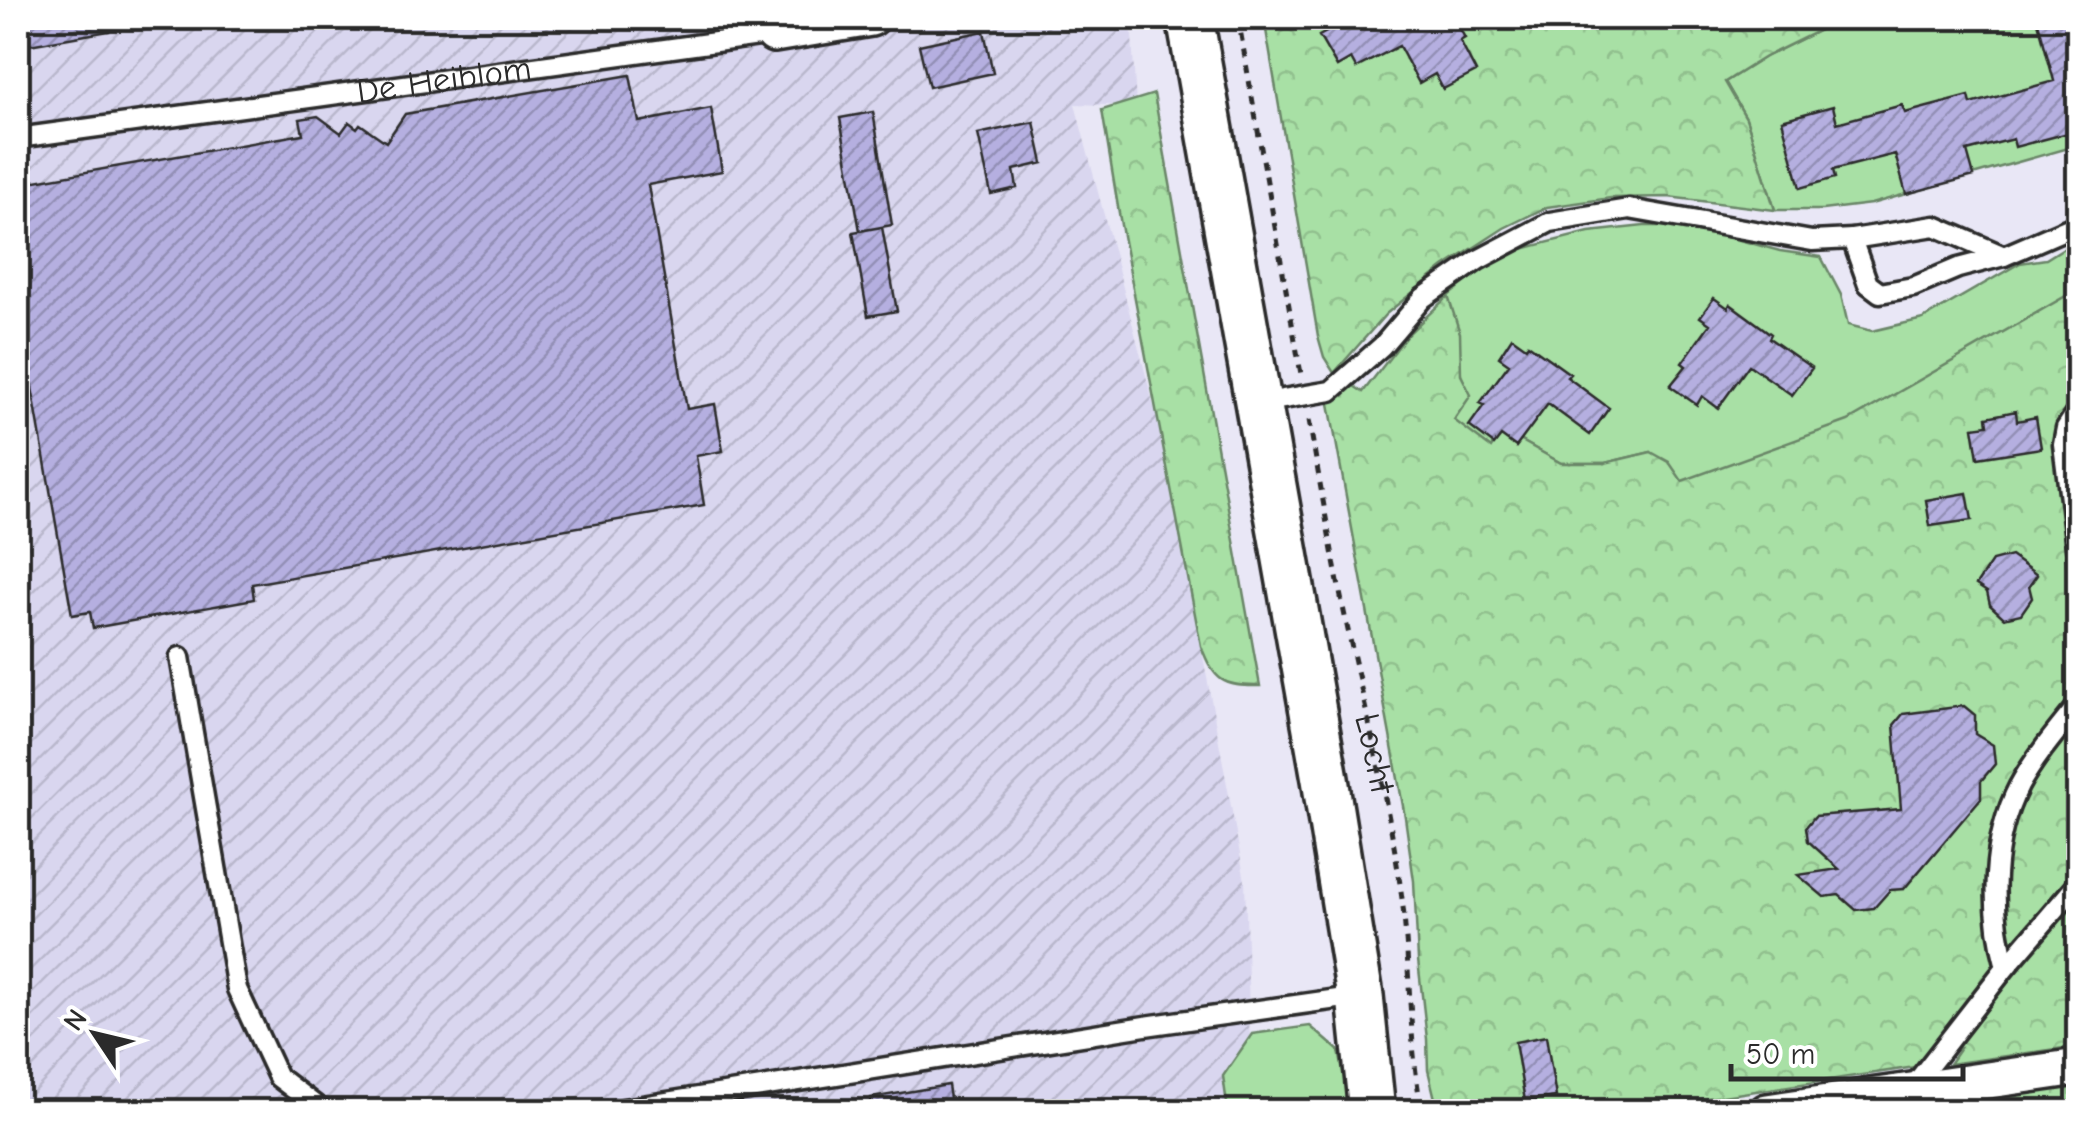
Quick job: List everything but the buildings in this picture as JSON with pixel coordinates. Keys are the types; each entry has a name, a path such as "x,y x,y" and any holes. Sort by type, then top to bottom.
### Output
{"street":[{"name":"De Heiblom","path":"774,34 871,18"},
{"name":"Locht","path":"1190,18 1326,778 1360,996 1372,1112"},
{"path":"1767,1112 2078,1066"}],"lane":[{"name":"De Heiblom","path":"18,138 774,34"},
{"path":"1258,403 1331,391 1382,346 1423,298 1478,260 1550,222 1628,209 1812,241 1935,226 2004,256"},
{"path":"1852,239 1868,284 1880,293 1912,287 1958,268 2004,256 2078,224"},
{"path":"2078,410 2066,428 2063,444 2078,564"},
{"path":"180,657 236,989 278,1076 324,1112"},
{"path":"2006,967 1999,941 1995,885 2003,827 2018,788 2078,706"},
{"path":"1910,1090 2078,883"},
{"path":"604,1112 1360,996"}],"path":[{"name":"Locht","path":"1238,18 1342,604 1402,892 1412,1048 1422,1112"}],"shaded area":[{"path":"18,18 1131,18 1136,106 1075,104 1162,437 1245,881 1252,1111 18,1111"}],"green space":[{"path":"1264,18 1844,18 1765,57 1725,82 1746,118 1775,210 1668,197 1611,198 1547,207 1504,228 1444,267 1386,314 1334,373 1318,336"},
{"path":"1844,18 2078,18 2078,145 1871,204 1775,210 1746,118 1725,82 1765,57"},
{"path":"1154,94 1260,686 1237,685 1221,679 1210,667 1201,646 1121,225 1102,110"},
{"path":"1688,226 1780,251 1821,257 1841,295 1848,325 1872,331 1923,319 2020,263 2046,259 2078,239 2078,351 1692,495 1651,452 1605,463 1561,463 1502,430 1491,448 1453,420 1470,395 1461,375 1448,296 1502,254 1589,232"},
{"path":"2078,289 2078,1046 1949,1064 1960,1048 1929,1052 1915,1067 1623,1111 1438,1111 1428,1070 1414,881 1405,817 1328,398 1346,381 1363,392 1408,334 1448,296 1460,333 1461,375 1471,395 1454,420 1491,448 1502,430 1561,463 1605,463 1651,452 1669,462 1682,481 1848,421"},
{"path":"1310,1026 1339,1051 1351,1111 1228,1111 1223,1076 1252,1034"},
{"path":"2078,1083 2078,1111 1908,1112 1909,1107"}]}
